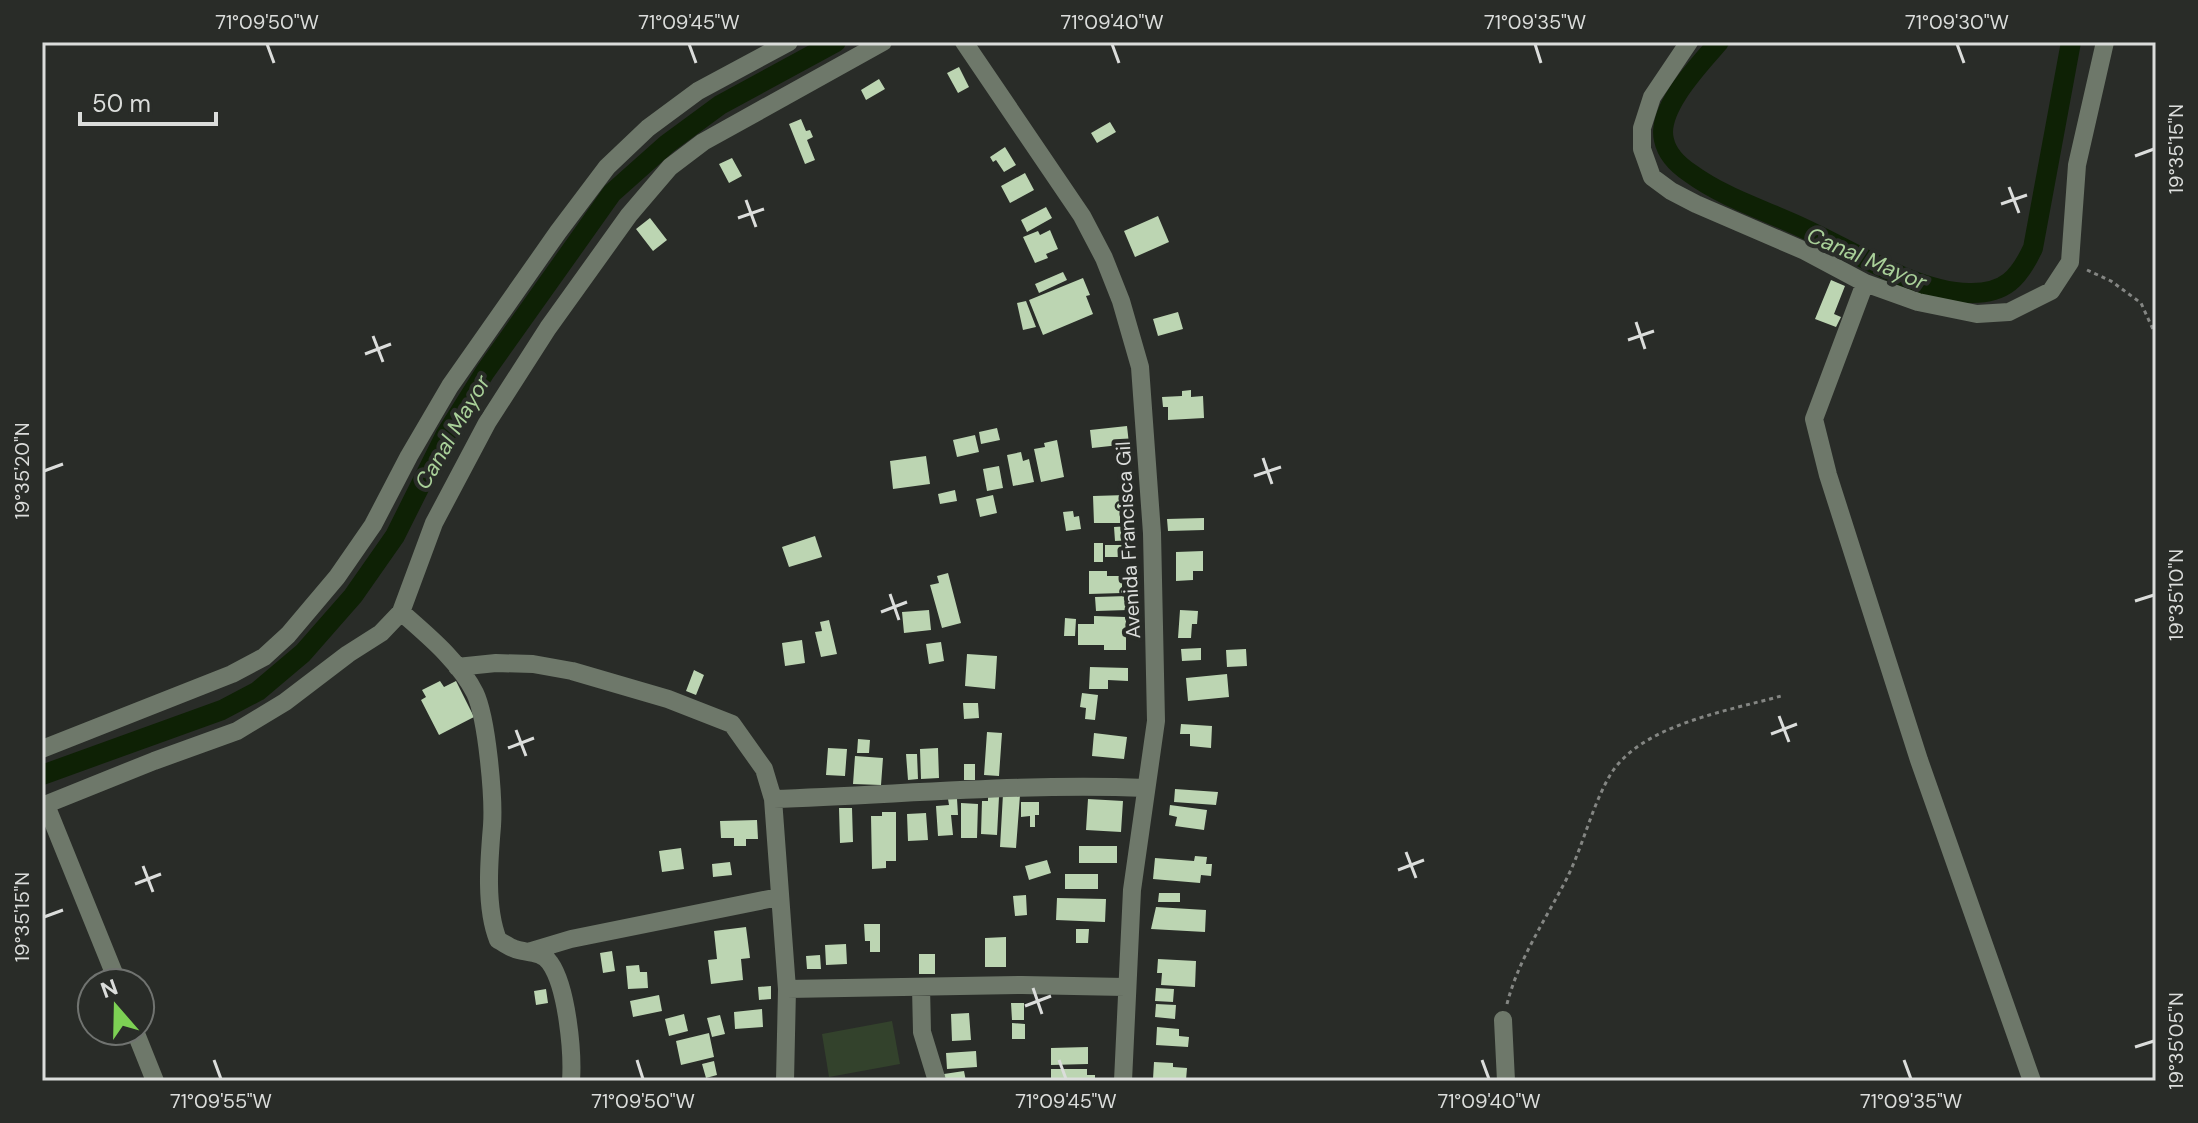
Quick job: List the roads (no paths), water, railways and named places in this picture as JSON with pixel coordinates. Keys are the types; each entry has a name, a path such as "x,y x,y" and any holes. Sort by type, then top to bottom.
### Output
{"street":[{"path":"42,749 232,674 264,657 288,635 337,577 373,525 450,386 607,167 648,128 698,91 789,42"},
{"path":"111,967 44,806 237,731 285,702 381,633 401,612 434,523 487,423 518,372 629,215 670,167 703,142 883,42"},
{"name":"Avenida Francisca Gil","path":"964,42 1082,216 1104,258 1121,301 1140,367 1152,533 1156,721 1132,890 1125,987 1123,1081"},
{"path":"1689,42 1652,97 1642,128 1642,149 1652,177 1696,204 1805,251 1865,283 1918,302 1977,314 2009,312 2051,291 2070,262 2077,165 2105,42"},
{"path":"1865,283 1814,419 1828,475 1919,760 2032,1081"},
{"path":"401,612 457,667 475,694 491,776 490,904 492,926 498,940 517,950 531,951 571,939 779,897"},
{"path":"457,667 496,663 533,664 572,671 668,699 732,724 764,769 773,799 787,989 785,1081"},
{"path":"773,799 880,796 994,787 1146,788"},
{"path":"531,951 549,961 563,999 572,1058 571,1081"},
{"path":"787,989 1022,985 1125,987"},
{"path":"921,987 922,1032 937,1081"},
{"path":"1503,1020 1506,1081"},
{"path":"141,1047 155,1081"}],"waterway":[{"name":"Canal Mayor","path":"42,775 222,710 258,691 303,653 353,596 395,536 446,434 485,372 612,193 667,144 720,105 836,42"},
{"name":"Canal Mayor","path":"1719,42 1681,88 1667,115 1663,128 1664,140 1677,163 1717,190 1885,269 1928,286 1969,293 1992,291 2009,282 2022,268 2033,248 2071,42"}]}
